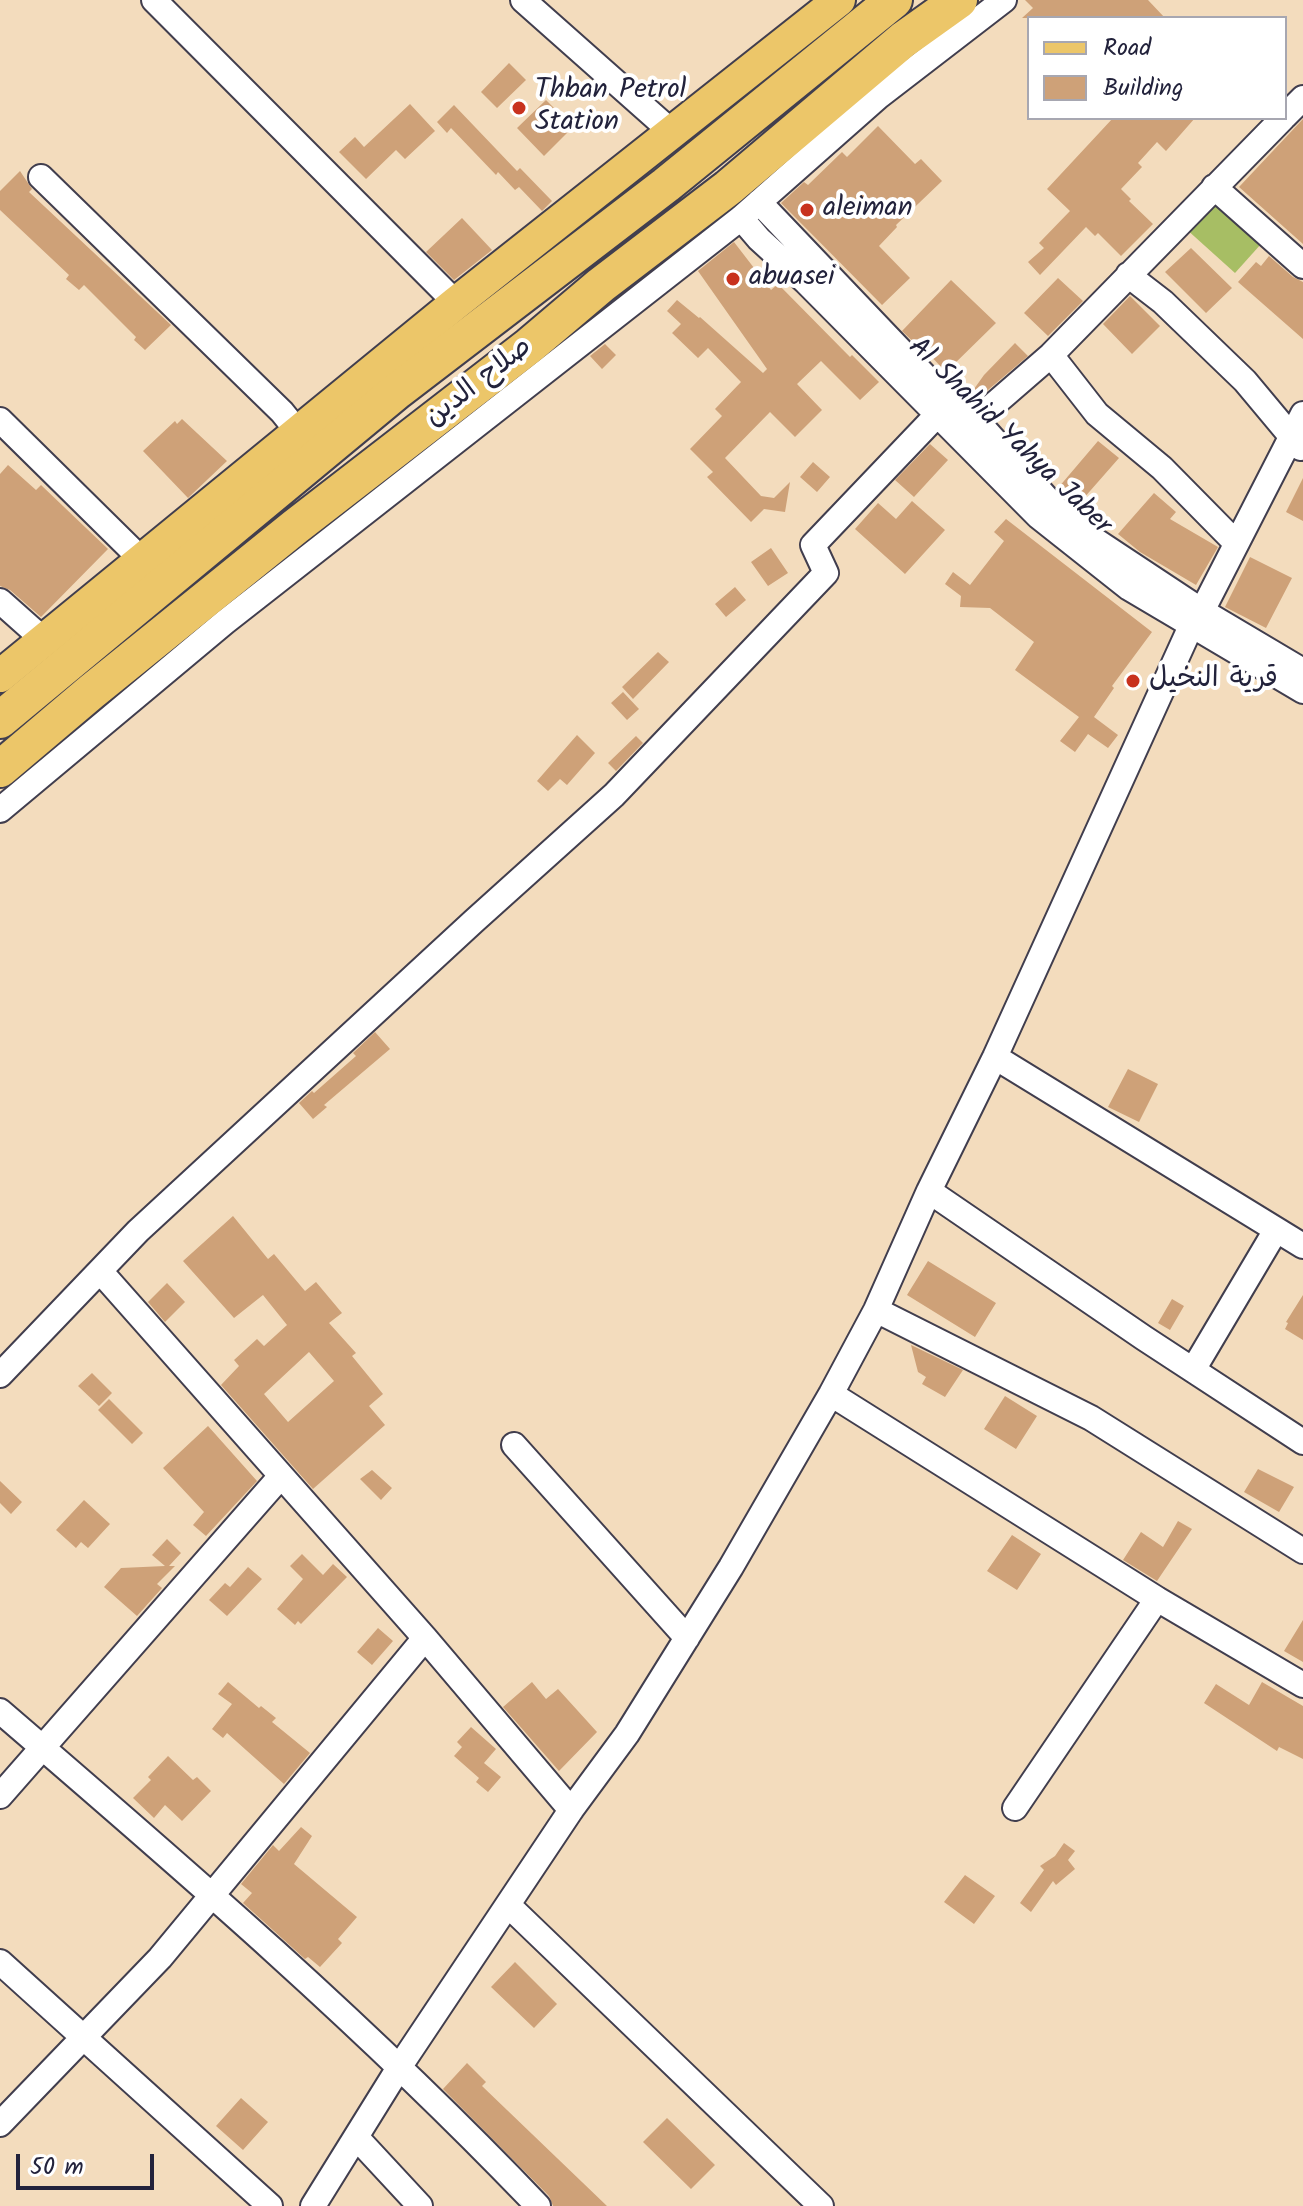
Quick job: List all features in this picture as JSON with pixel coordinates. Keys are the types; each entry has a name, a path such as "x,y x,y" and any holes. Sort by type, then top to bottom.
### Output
{"highway":[{"name":"صلاح الدين","path":"0,720 309,445 397,391 666,185 894,0"},
{"name":"صلاح الدين","path":"0,769 295,527 529,346 601,285 728,188 903,40 959,0"}],"main road":[{"path":"0,676 141,559 309,445 456,303 839,0"}],"street":[{"path":"154,0 456,303"},
{"path":"523,0 673,133"},
{"path":"0,810 225,622 750,210 878,97 1004,0"},
{"path":"1287,114 1303,98"},
{"path":"0,1375 138,1231 614,795 826,573 813,545 937,415 976,420 1051,355 1281,120"},
{"path":"41,177 261,391 309,445"},
{"path":"1214,187 1303,266"},
{"name":"Al Shahid Yahya Jaber","path":"750,210 759,239 817,293 1038,516 1129,588 1303,671"},
{"name":"Al Shahid Yahya Jaber","path":"750,210 944,396 976,420 1069,523 1196,619 1303,691"},
{"path":"1128,275 1163,302 1245,381 1297,444"},
{"path":"1051,355 1097,414 1162,468 1236,543"},
{"path":"313,2206 400,2066 571,1810 627,1734 731,1567 831,1394 876,1310 1196,619 1236,543 1297,444 1303,414"},
{"path":"0,420 141,559"},
{"path":"0,601 45,641"},
{"path":"995,1057 1303,1246"},
{"path":"929,1191 1303,1442"},
{"path":"1193,1370 1276,1230"},
{"path":"100,1271 425,1638 571,1810"},
{"path":"876,1310 1091,1418 1303,1551"},
{"path":"831,1394 1157,1599 1303,1685"},
{"path":"514,1445 687,1638"},
{"path":"0,1796 281,1476"},
{"path":"1015,1808 1157,1599"},
{"path":"0,2124 160,1958 425,1638"},
{"path":"0,1711 211,1893 400,2066 538,2206"},
{"path":"508,1905 821,2206"},
{"path":"0,1962 270,2206"},
{"path":"356,2137 420,2206"}],"green space":[{"path":"1221,192 1270,234 1235,273 1185,228"}],"building":[{"path":"1025,0 1148,0 1163,16 1022,18 1033,8"},
{"path":"509,63 526,80 497,108 481,92"},
{"path":"546,100 573,127 544,156 517,128"},
{"path":"410,104 435,131 405,159 396,150 366,179 339,152 355,137 364,147"},
{"path":"454,105 517,171 520,168 552,201 542,211 519,187 515,190 498,172 496,175 451,128 447,133 437,122"},
{"path":"1303,119 1303,244 1239,187"},
{"path":"1111,120 1193,120 1166,151 1157,142 1138,163 1142,167 1121,189 1153,224 1121,256 1098,233 1095,236 1086,227 1040,275 1028,262 1044,248 1039,243 1070,211 1047,189"},
{"path":"878,126 915,164 921,159 942,181 896,225 879,246 910,278 882,305 781,203 804,182 808,185 842,152 847,157"},
{"path":"20,171 32,189 29,192 171,325 145,350 84,285 79,290 66,279 69,275 0,210 0,191"},
{"path":"462,218 492,250 454,280 426,252"},
{"path":"734,242 771,290 778,284 879,382 860,400 821,361 797,384 822,410 795,437 770,412 725,458 761,496 774,498 790,482 785,512 764,509 751,522 707,477 713,472 690,449 722,416 715,409 741,382 708,348 698,358 672,333 681,324 667,311 677,300 763,373 767,369 698,271"},
{"path":"1191,248 1232,288 1206,313 1165,272"},
{"path":"1269,256 1303,282 1303,339 1238,282 1256,262 1261,266"},
{"path":"1058,278 1083,301 1048,336 1024,313"},
{"path":"951,280 996,323 946,372 902,331"},
{"path":"1130,296 1160,326 1132,354 1103,324"},
{"path":"1015,343 1028,356 975,401 969,396 984,375"},
{"path":"605,344 616,355 602,369 590,356"},
{"path":"182,419 227,461 188,498 143,451 175,421 177,424"},
{"path":"1098,441 1119,458 1076,507 1058,488"},
{"path":"930,444 948,460 914,497 895,480"},
{"path":"813,462 830,477 817,492 800,477"},
{"path":"8,465 36,490 41,485 108,549 41,617 10,590 0,586 0,474"},
{"path":"1303,478 1303,521 1286,512"},
{"path":"1154,493 1176,512 1170,519 1218,547 1196,585 1140,552 1118,534"},
{"path":"912,501 945,530 905,574 855,529 878,503 896,519"},
{"path":"1006,519 1152,632 1112,686 1114,688 1094,717 1118,735 1108,748 1088,734 1075,752 1060,741 1079,717 1015,670 1034,642 990,608 960,607 961,596 945,584 953,572 970,585 1004,541 994,532"},
{"path":"771,548 788,573 768,586 751,562"},
{"path":"1250,557 1292,578 1266,628 1225,607"},
{"path":"735,587 746,600 726,617 715,604"},
{"path":"658,652 669,662 633,699 622,687"},
{"path":"623,692 639,709 627,720 611,703"},
{"path":"577,735 595,753 567,785 560,779 548,791 537,781"},
{"path":"636,736 643,743 616,771 608,763"},
{"path":"375,1032 390,1049 324,1105 327,1107 313,1119 299,1103 356,1056 353,1053"},
{"path":"1128,1069 1158,1084 1139,1122 1108,1107"},
{"path":"233,1216 268,1259 274,1254 305,1291 316,1282 342,1313 329,1323 356,1353 352,1356 383,1394 369,1406 385,1425 313,1489 221,1385 239,1366 234,1360 257,1339 264,1346 287,1325 263,1295 234,1318 183,1261","holes":["309,1352 334,1381 288,1422 264,1394"]},
{"path":"928,1261 996,1303 975,1337 907,1295"},
{"path":"167,1283 185,1302 165,1322 148,1302"},
{"path":"1303,1295 1303,1340 1285,1329"},
{"path":"1172,1299 1184,1306 1170,1330 1158,1323"},
{"path":"911,1345 963,1370 945,1397 922,1384 926,1377 918,1372"},
{"path":"92,1373 112,1393 99,1406 78,1386"},
{"path":"1005,1396 1037,1416 1016,1449 984,1429"},
{"path":"109,1399 143,1433 132,1444 98,1410"},
{"path":"208,1426 257,1481 206,1536 193,1525 204,1512 163,1468"},
{"path":"1258,1469 1294,1487 1279,1512 1244,1492"},
{"path":"372,1470 392,1488 381,1500 360,1479"},
{"path":"0,1481 22,1502 11,1514 0,1503"},
{"path":"84,1500 110,1524 88,1548 81,1542 76,1548 56,1530"},
{"path":"1178,1521 1192,1529 1157,1581 1123,1560 1141,1532 1163,1547"},
{"path":"1012,1535 1041,1554 1017,1590 987,1571"},
{"path":"167,1539 181,1553 169,1566 175,1566 157,1584 162,1588 137,1616 104,1587 121,1568 165,1566 152,1555"},
{"path":"302,1554 323,1575 333,1564 347,1577 301,1624 298,1621 295,1625 277,1609 303,1579 290,1566"},
{"path":"248,1567 262,1579 227,1616 209,1600 225,1583 230,1587"},
{"path":"1303,1620 1303,1662 1284,1651"},
{"path":"378,1628 393,1641 372,1665 357,1652"},
{"path":"228,1682 276,1718 272,1722 310,1753 284,1784 227,1733 223,1738 212,1729 232,1704 218,1694"},
{"path":"532,1682 546,1699 558,1689 597,1732 559,1771 503,1707"},
{"path":"1262,1682 1303,1706 1303,1759 1279,1747 1277,1751 1204,1703 1216,1684 1249,1705"},
{"path":"471,1727 496,1749 484,1763 501,1777 488,1792 476,1782 479,1778 454,1756 462,1747 457,1742"},
{"path":"168,1756 193,1780 197,1777 211,1791 182,1821 165,1805 154,1818 133,1798"},
{"path":"301,1827 312,1836 294,1864 357,1917 338,1939 342,1943 320,1967 308,1957 305,1959 243,1903 252,1893 241,1884 273,1845 279,1851"},
{"path":"1064,1843 1075,1851 1068,1860 1075,1869 1056,1885 1053,1881 1031,1912 1020,1903 1044,1870 1040,1866 1055,1856"},
{"path":"965,1875 995,1896 974,1924 944,1902"},
{"path":"515,1962 557,2004 534,2028 491,1987"},
{"path":"467,2063 486,2082 482,2086 607,2206 553,2206 549,2196 443,2089"},
{"path":"241,2098 268,2122 243,2150 216,2126"},
{"path":"667,2118 715,2165 691,2189 643,2142"}],"place":[{"name":"Thban Petrol Station","path":"519,108"},
{"name":"aleiman","path":"807,210"},
{"name":"abuasei","path":"733,279"},
{"name":"قرية النخيل","path":"1133,681"}]}
